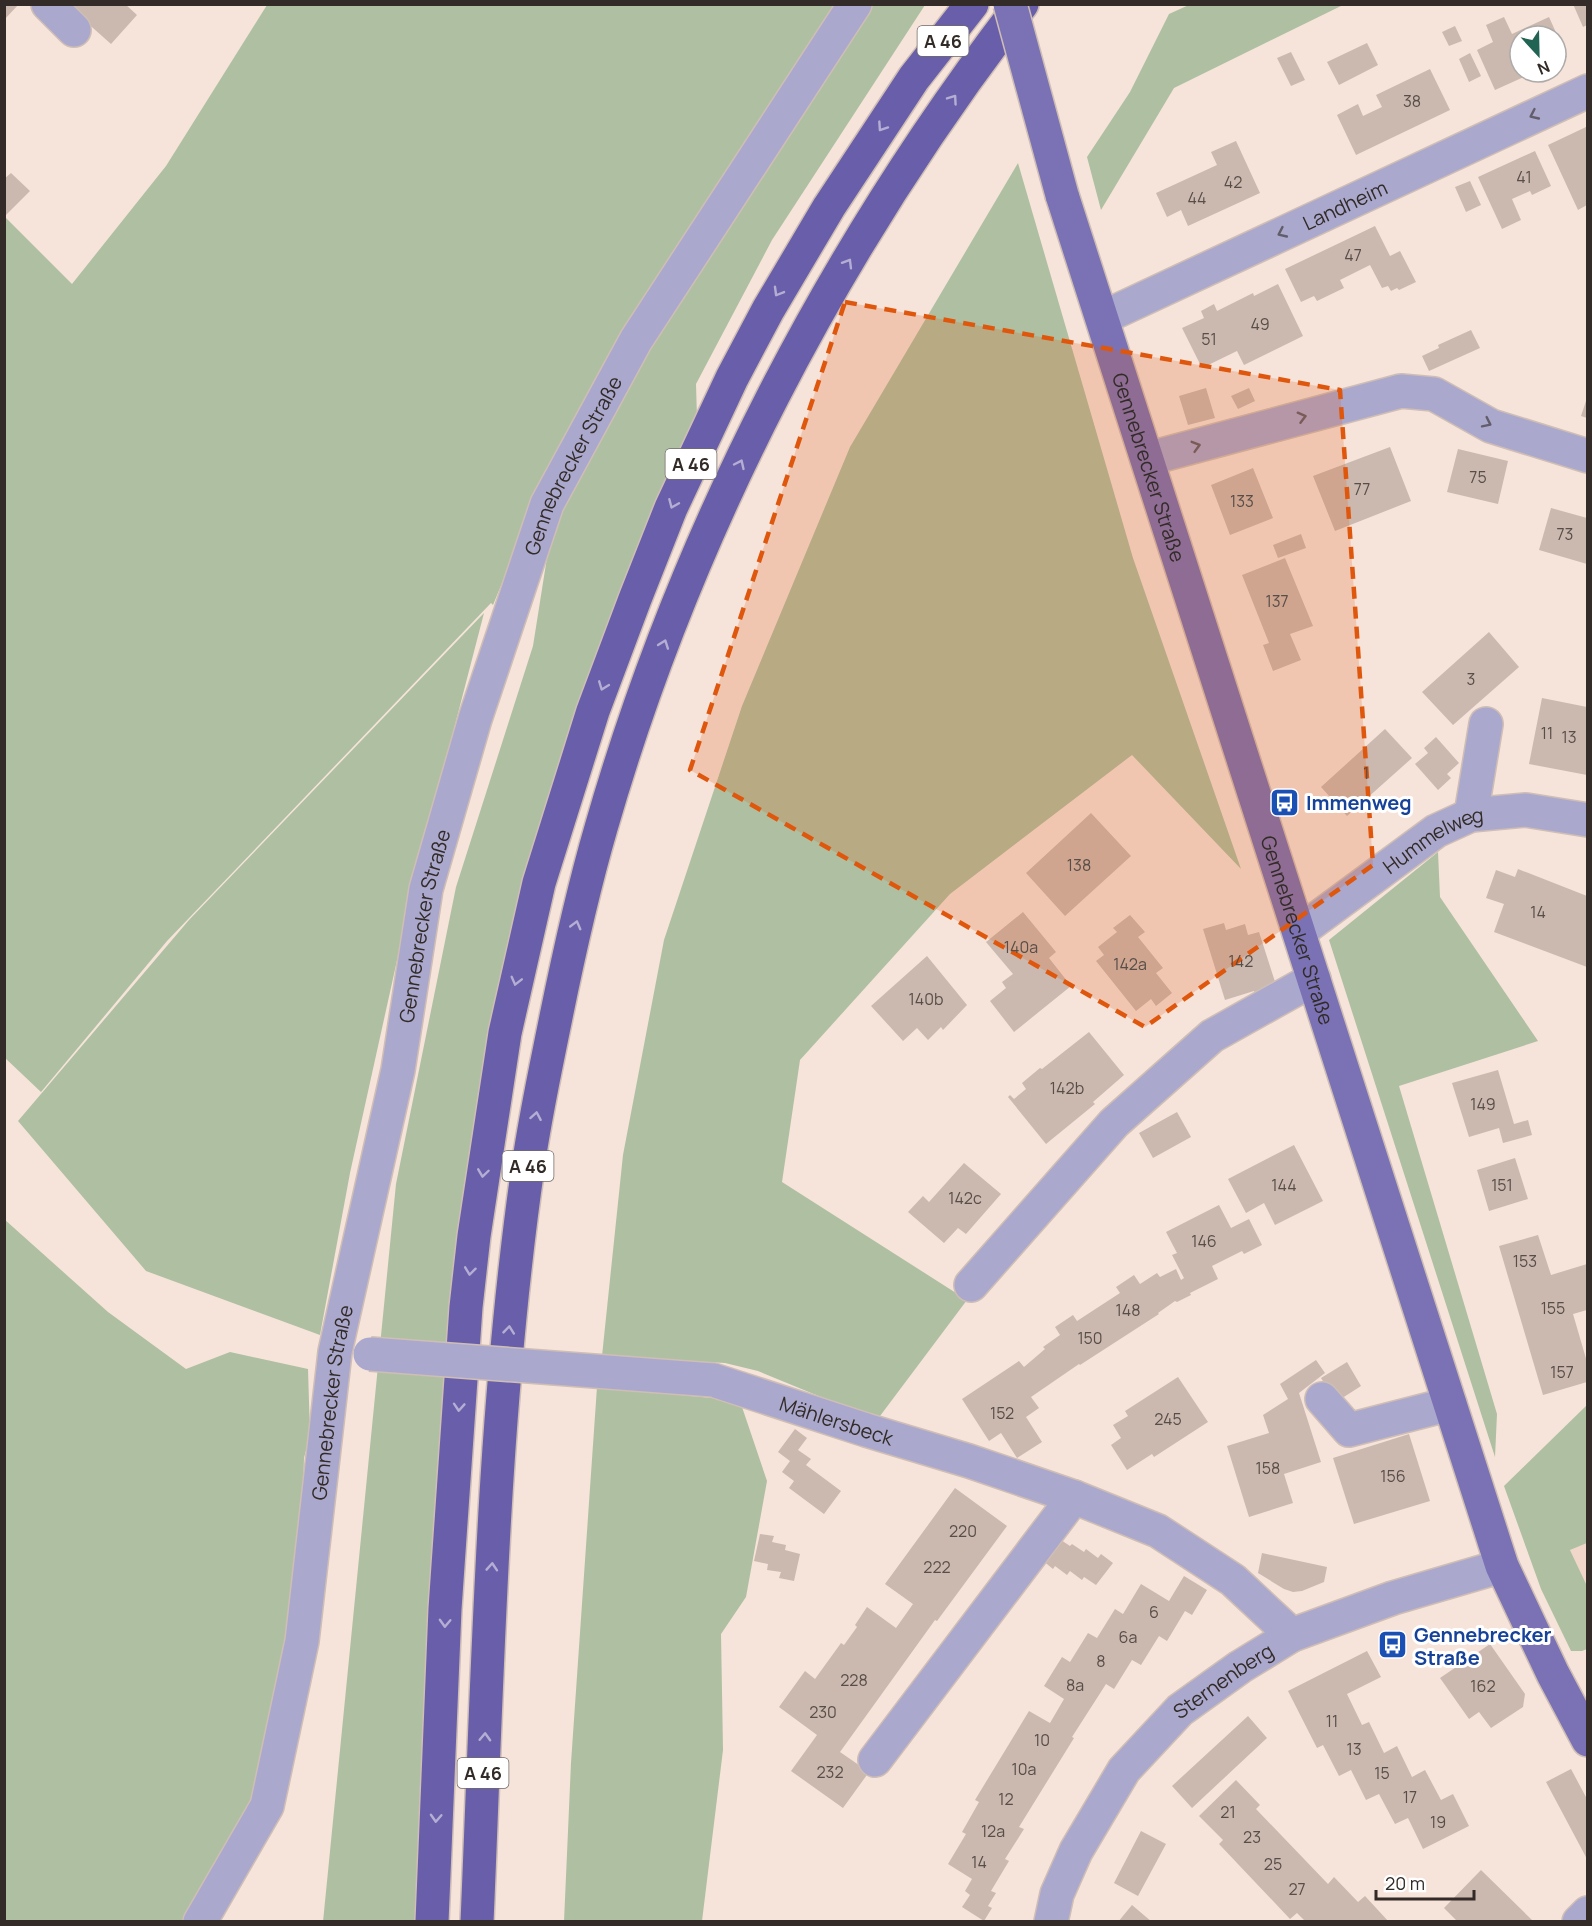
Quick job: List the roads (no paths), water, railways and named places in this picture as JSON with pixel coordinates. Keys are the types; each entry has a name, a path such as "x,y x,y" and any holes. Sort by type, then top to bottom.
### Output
{"highway":[{"name":"A 46","path":"432,1922 445,1609 466,1307 478,1204 505,1033 539,883 593,711 671,508 712,418 768,310 829,207 914,78 972,4"},
{"name":"A 46","path":"477,1922 488,1625 502,1390 528,1167 539,1100 573,936 601,827 636,718 672,621 710,530 762,418 818,313 891,194 943,113 1022,4"}],"main road":[{"name":"Gennebrecker Straße","path":"1010,4 1062,195 1502,1566 1587,1740"}],"street":[{"path":"48,4 74,30"},
{"name":"Gennebrecker Straße","path":"200,1922 267,1806 302,1641 335,1352 398,1070 426,889 475,718 547,504 636,340 855,4"},
{"name":"Landheim","path":"1102,318 1587,91"},
{"path":"1147,459 1401,391 1434,394 1491,426 1587,456"},
{"path":"1471,815 1486,724"},
{"name":"Hummelweg","path":"1299,932 1436,831 1471,815 1526,810 1587,820"},
{"path":"971,1285 1114,1123 1212,1036 1314,979"},
{"name":"Mählersbeck","path":"335,1352 714,1380 969,1461 1074,1497 1158,1531 1233,1580 1292,1635"},
{"path":"1322,1399 1349,1430 1450,1404"},
{"path":"875,1760 1074,1497"},
{"name":"Sternenberg","path":"1051,1922 1057,1894 1076,1851 1124,1770 1180,1710 1240,1667 1292,1635 1393,1598 1502,1566"},
{"path":"1579,1922 1587,1913"}],"place":[{"name":"Immenweg","path":"1285,802"},
{"name":"Gennebrecker Straße","path":"1393,1645"}]}
